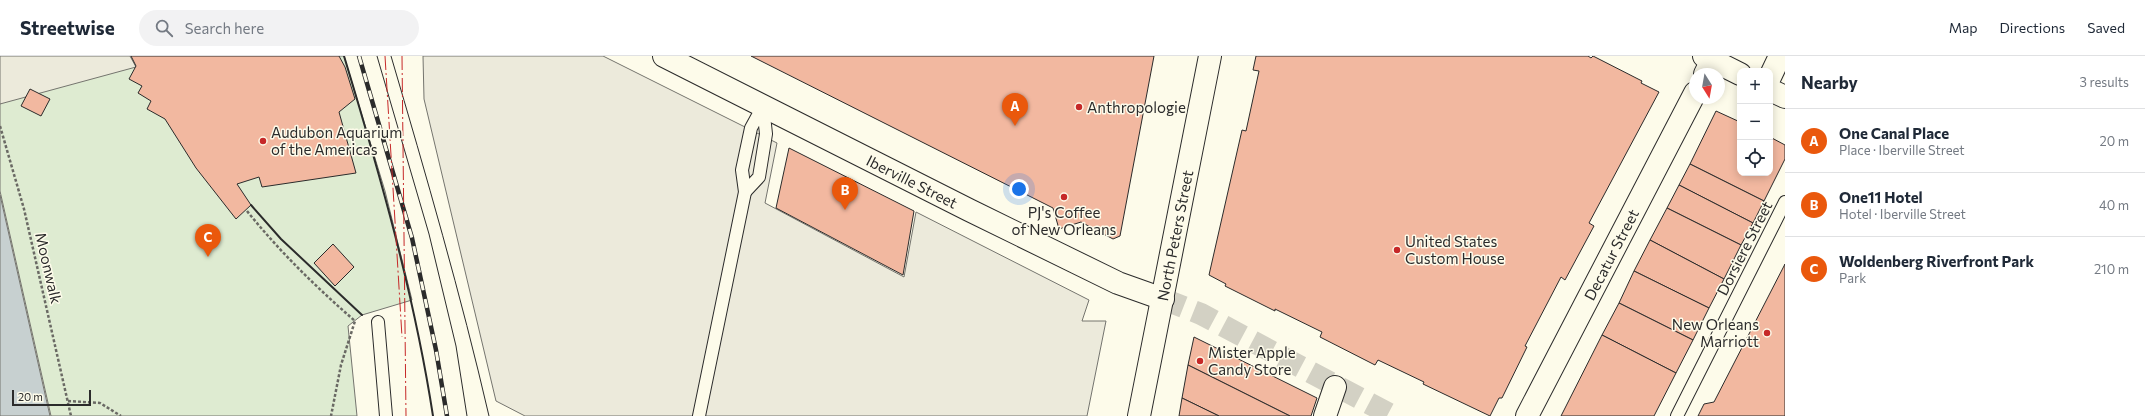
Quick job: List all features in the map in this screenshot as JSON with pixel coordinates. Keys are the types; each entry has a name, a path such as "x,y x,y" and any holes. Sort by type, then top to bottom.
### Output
{"street":[{"name":"Iberville Street","path":"664,56 1118,283 1162,299"},
{"name":"North Peters Street","path":"1139,416 1210,56"},
{"path":"1773,71 1780,56"},
{"path":"1709,62 1737,73"},
{"path":"1773,91 1785,97"},
{"name":"Decatur Street","path":"1527,416 1689,104"},
{"path":"1325,416 1335,387"}],"lane":[{"path":"699,416 745,192 742,170 751,128 763,106"},
{"path":"745,192 759,177 766,134 763,106"},
{"name":"Dorsiere Street","path":"1677,416 1785,202"},
{"path":"378,322 386,416"}],"path":[{"name":"Moonwalk","path":"0,126 24,209 71,416"},
{"path":"247,212 274,245 312,284 355,321 341,365 332,416"},
{"path":"68,401 100,403 121,416"}],"green space":[{"path":"0,56 344,56 385,191 412,300 362,315 348,326 357,416 51,416 0,191"}],"shaded area":[{"path":"0,56 130,56 136,67 0,104"},
{"path":"423,56 603,56 777,143 765,203 904,277 916,212 1089,300 1082,321 1106,321 1087,416 525,416 496,401 424,99"},
{"path":"0,195 50,416 0,416"}],"building":[{"name":"Audubon Aquarium of the Americas","path":"131,56 339,56 345,67 355,99 339,112 356,173 262,187 259,177 237,184 251,205 236,219 196,168 165,119 147,109 151,101 138,93 142,86 129,79 136,66"},
{"path":"751,56 1154,56 1120,236 1113,239 1081,222 1059,229 1053,208"},
{"name":"United States Custom House","path":"1256,56 1588,56 1591,58 1593,56 1642,81 1641,83 1659,92 1589,223 1594,226 1565,280 1561,277 1525,346 1527,347 1502,398 1499,398 1490,416 1423,384 1424,382 1378,360 1375,365 1320,337 1322,332 1225,286 1226,284 1209,275 1242,130 1246,131 1259,71 1253,70"},
{"path":"30,89 50,99 41,116 21,106"},
{"path":"1716,111 1737,121 1737,176 1773,176 1773,139 1785,145 1785,159 1764,201 1690,164"},
{"path":"789,148 914,211 903,275 776,208"},
{"path":"1690,164 1764,201 1753,223 1679,185"},
{"path":"1679,185 1753,223 1741,245 1667,208"},
{"path":"1667,208 1741,245 1724,279 1650,240"},
{"path":"1650,240 1724,279 1709,308 1634,271"},
{"path":"333,244 354,267 335,286 314,263"},
{"name":"New Orleans Marriott","path":"1785,264 1785,416 1698,416 1704,404 1714,402"},
{"path":"1634,271 1709,308 1693,340 1619,303"},
{"path":"1619,303 1693,340 1676,373 1602,335"},
{"path":"1602,335 1676,373 1654,416 1561,416"},
{"path":"1194,337 1317,398 1311,416 1290,416 1188,365"},
{"path":"1188,365 1290,416 1219,416 1182,398"},
{"path":"1182,398 1219,416 1179,416"}],"tunnel":[{"path":"1163,299 1201,314 1393,416"}],"tram line":[{"path":"377,56 429,234 456,346 467,416"},
{"path":"391,56 455,280 489,416"}],"railway":[{"path":"359,56 412,238 436,350 447,416"}],"wall":[{"path":"344,56 395,234 416,325 433,416"},
{"path":"251,205 281,239 362,315"}],"power":[{"path":"385,56 402,337"},
{"path":"402,56 406,416"}],"place":[{"name":"Anthropologie","path":"1079,107"},
{"name":"One Canal Place","path":"1015,126"},
{"name":"Audubon Aquarium of the Americas","path":"263,141"},
{"name":"PJ's Coffee of New Orleans","path":"1064,197"},
{"name":"One11 Hotel","path":"845,210"},
{"name":"United States Custom House","path":"1397,250"},
{"name":"Woldenberg Riverfront Park","path":"208,257"},
{"name":"New Orleans Marriott","path":"1767,333"},
{"name":"Mister Apple Candy Store","path":"1200,361"}]}
